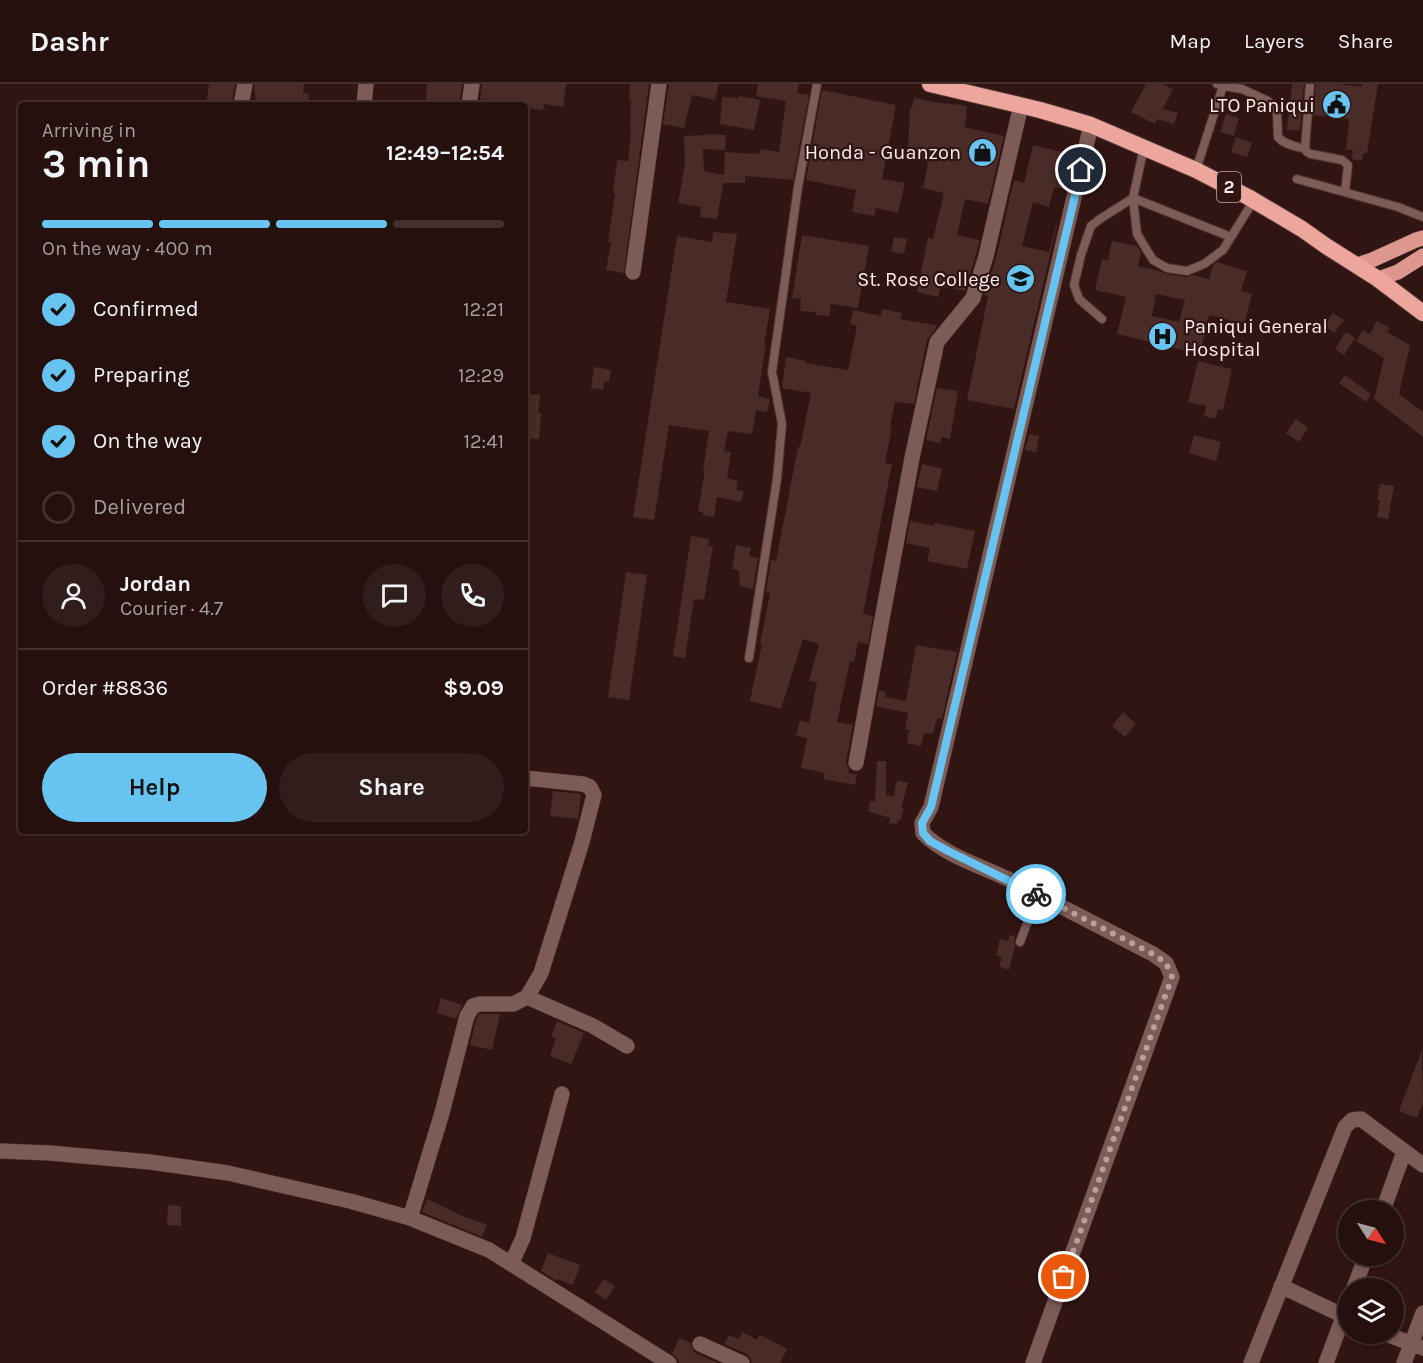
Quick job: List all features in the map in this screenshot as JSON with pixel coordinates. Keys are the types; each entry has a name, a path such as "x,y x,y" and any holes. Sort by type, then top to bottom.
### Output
{"highway":[{"name":"2","path":"930,84 1091,124 1196,170 1254,200 1302,229 1378,279 1423,313"}],"main road":[{"path":"1357,265 1423,238"},
{"path":"1378,279 1398,272 1423,256"}],"street":[{"path":"242,102 244,84"},
{"path":"364,102 366,84"},
{"path":"469,102 472,84"},
{"path":"633,272 659,84"},
{"path":"856,763 912,458 937,342 973,298 986,256 1021,105"},
{"path":"1033,1363 1172,977 1166,963 1153,954 930,841 923,833 922,823 931,807 1091,124"},
{"path":"410,1218 442,1113 467,1016 473,1006 513,1004 527,997 541,973 582,842 594,795 590,787 583,784 528,778"},
{"path":"527,997 593,1026 627,1046"},
{"path":"511,1264 523,1238 562,1094"},
{"path":"1251,1363 1345,1127 1352,1120 1361,1119 1423,1165"},
{"path":"0,1151 150,1162 228,1173 350,1201 410,1218 489,1250 669,1363"},
{"path":"1387,1200 1404,1152"},
{"path":"1281,1286 1338,1309"},
{"path":"1404,1363 1417,1346 1423,1313"},
{"path":"1326,1363 1338,1334"},
{"path":"700,1344 742,1363"}],"lane":[{"path":"749,658 777,479 782,424 772,372 798,187 817,84"},
{"path":"1305,149 1310,84"},
{"path":"1196,170 1220,85 1242,88 1268,101 1277,113 1278,137 1283,143 1305,149 1311,154 1346,162 1348,165 1345,192"},
{"path":"1144,147 1133,198 1137,234 1153,260 1167,268 1187,271 1204,264 1223,250 1254,200"},
{"path":"1297,179 1398,207 1423,217"},
{"path":"1133,198 1231,237"},
{"path":"1102,319 1079,299 1074,285 1081,255 1091,226 1133,198"},
{"path":"1020,942 1038,895"}],"building":[{"path":"209,84 235,84 232,102 206,102"},
{"path":"255,84 304,84 303,93 309,94 308,102 256,102"},
{"path":"427,84 462,84 460,100 425,102"},
{"path":"482,84 566,84 563,107 544,104 543,110 528,108 528,102 495,102 480,99"},
{"path":"630,84 649,84 624,273 606,270 611,242 608,242 617,160 628,161 631,132"},
{"path":"669,84 719,84 715,100 692,95 684,128 663,124"},
{"path":"758,84 799,84 797,93 809,95 793,180 745,176 745,183 723,183 717,219 700,217 701,207 678,203 685,164 684,136 726,135 725,150 703,149 704,171 724,175 725,152 759,154 760,149 779,152 786,101 756,96"},
{"path":"1146,84 1162,84 1173,89 1163,109 1178,113 1174,124 1157,119 1155,124 1131,112"},
{"path":"1292,84 1304,84 1300,130 1287,130"},
{"path":"1316,84 1362,87 1362,84 1378,84 1367,153 1363,153 1362,161 1352,159 1353,150 1346,150 1349,119 1314,115"},
{"path":"822,90 896,105 882,179 905,183 898,213 876,208 874,216 852,212 856,190 806,180"},
{"path":"739,96 760,100 754,130 720,124 722,97 739,98"},
{"path":"914,98 967,106 964,127 1004,136 988,204 965,199 957,235 980,240 965,291 941,286 938,297 917,292 928,238 933,239 944,193 923,188 928,162 908,150 910,108 912,108"},
{"path":"1226,114 1239,118 1234,136 1220,132"},
{"path":"1236,137 1252,143 1247,157 1231,152"},
{"path":"1033,145 1074,155 1066,190 1054,187 1049,207 1033,202 1022,246 1049,252 1057,225 1014,409 967,400 988,296 984,295 996,258 1014,180 1024,183"},
{"path":"713,232 737,234 726,302 770,309 758,396 770,399 767,412 756,410 752,434 728,431 724,451 731,452 727,478 738,481 736,490 744,491 741,502 717,497 714,517 698,512 709,431 669,425 654,520 633,517 677,236 712,242"},
{"path":"802,235 869,246 858,308 831,304 829,316 800,311 801,299 792,298"},
{"path":"894,237 907,239 904,254 891,252"},
{"path":"1112,241 1137,246 1141,253 1138,266 1166,274 1186,277 1193,275 1209,279 1213,265 1217,262 1247,271 1241,291 1252,294 1244,324 1209,315 1200,354 1117,334 1126,297 1095,290 1102,259 1108,260","holes":["1156,294 1185,300 1179,322 1152,316"]},
{"path":"882,309 902,313 900,319 936,325 936,328 927,340 914,404 895,402 885,463 892,464 863,614 873,616 868,644 858,642 854,662 850,661 837,722 853,725 846,762 848,773 857,774 855,785 823,779 825,773 801,768 807,738 796,736 800,720 809,723 817,682 809,681 819,644 803,639 781,709 750,701 770,593 766,592 771,560 776,561 811,393 782,388 786,357 806,361 805,363 848,370 857,326 850,324 853,310 881,316"},
{"path":"1333,313 1344,320 1334,333 1324,326"},
{"path":"1377,321 1390,328 1387,332 1410,345 1399,394 1423,412 1423,437 1374,399 1384,358 1356,341 1363,330 1370,334"},
{"path":"1346,332 1355,338 1344,355 1335,349"},
{"path":"1198,361 1232,369 1223,410 1218,409 1215,419 1204,416 1206,406 1188,402"},
{"path":"594,367 611,370 609,382 604,381 603,390 591,388"},
{"path":"1345,375 1371,394 1366,402 1339,383"},
{"path":"937,388 958,391 950,439 942,437 940,443 926,440"},
{"path":"528,394 540,395 539,439 528,438"},
{"path":"1296,419 1308,428 1299,442 1286,433"},
{"path":"1029,434 1039,436 1036,452 1025,450"},
{"path":"1194,435 1221,442 1216,461 1189,453"},
{"path":"922,464 942,469 937,491 917,487"},
{"path":"1380,484 1394,486 1388,519 1377,517"},
{"path":"910,521 934,526 935,523 975,531 967,569 927,561 930,548 906,543"},
{"path":"691,536 709,539 708,546 713,546 704,600 694,599 685,658 673,656"},
{"path":"736,545 751,548 749,556 758,558 753,589 740,586 739,570 732,569"},
{"path":"626,572 647,575 629,700 608,697"},
{"path":"916,645 957,652 942,719 937,718 933,734 924,733 921,746 907,743 909,730 905,729 908,713 876,706 879,690 886,692 885,697 906,701"},
{"path":"1123,712 1136,724 1125,737 1112,726"},
{"path":"877,761 886,761 886,795 894,796 898,780 908,783 901,808 904,809 897,824 889,823 890,818 868,811 870,801 875,802"},
{"path":"553,791 581,794 578,819 550,816"},
{"path":"1010,935 1015,936 1015,946 1009,970 999,966 1002,957 996,956 1000,939 1008,941"},
{"path":"441,998 462,1005 456,1019 437,1013"},
{"path":"479,1014 500,1014 492,1050 470,1045"},
{"path":"557,1021 584,1033 571,1064 550,1056 556,1038 551,1037"},
{"path":"1422,1050 1423,1103 1417,1118 1399,1111"},
{"path":"427,1199 487,1225 482,1237 422,1212"},
{"path":"168,1205 181,1206 181,1226 167,1225"},
{"path":"548,1253 580,1265 573,1285 557,1279 557,1281 541,1271"},
{"path":"604,1279 615,1286 606,1300 595,1292"},
{"path":"742,1332 757,1340 759,1335 763,1336 787,1349 780,1363 752,1363 747,1354 724,1344 729,1335 739,1339"},
{"path":"679,1338 691,1343 695,1353 718,1363 679,1363 672,1354"}],"way so far":[{"path":"1036,894 1153,954 1166,963 1172,977 1064,1277"}],"place":[{"name":"LTO Paniqui","path":"1336,105"},
{"name":"Honda - Guanzon","path":"982,152"},
{"name":"St. Rose College","path":"1021,279"},
{"name":"Paniqui General Hospital","path":"1163,337"}],"route":[{"path":"1036,894 930,841 923,833 922,823 931,807 1081,170"}]}
